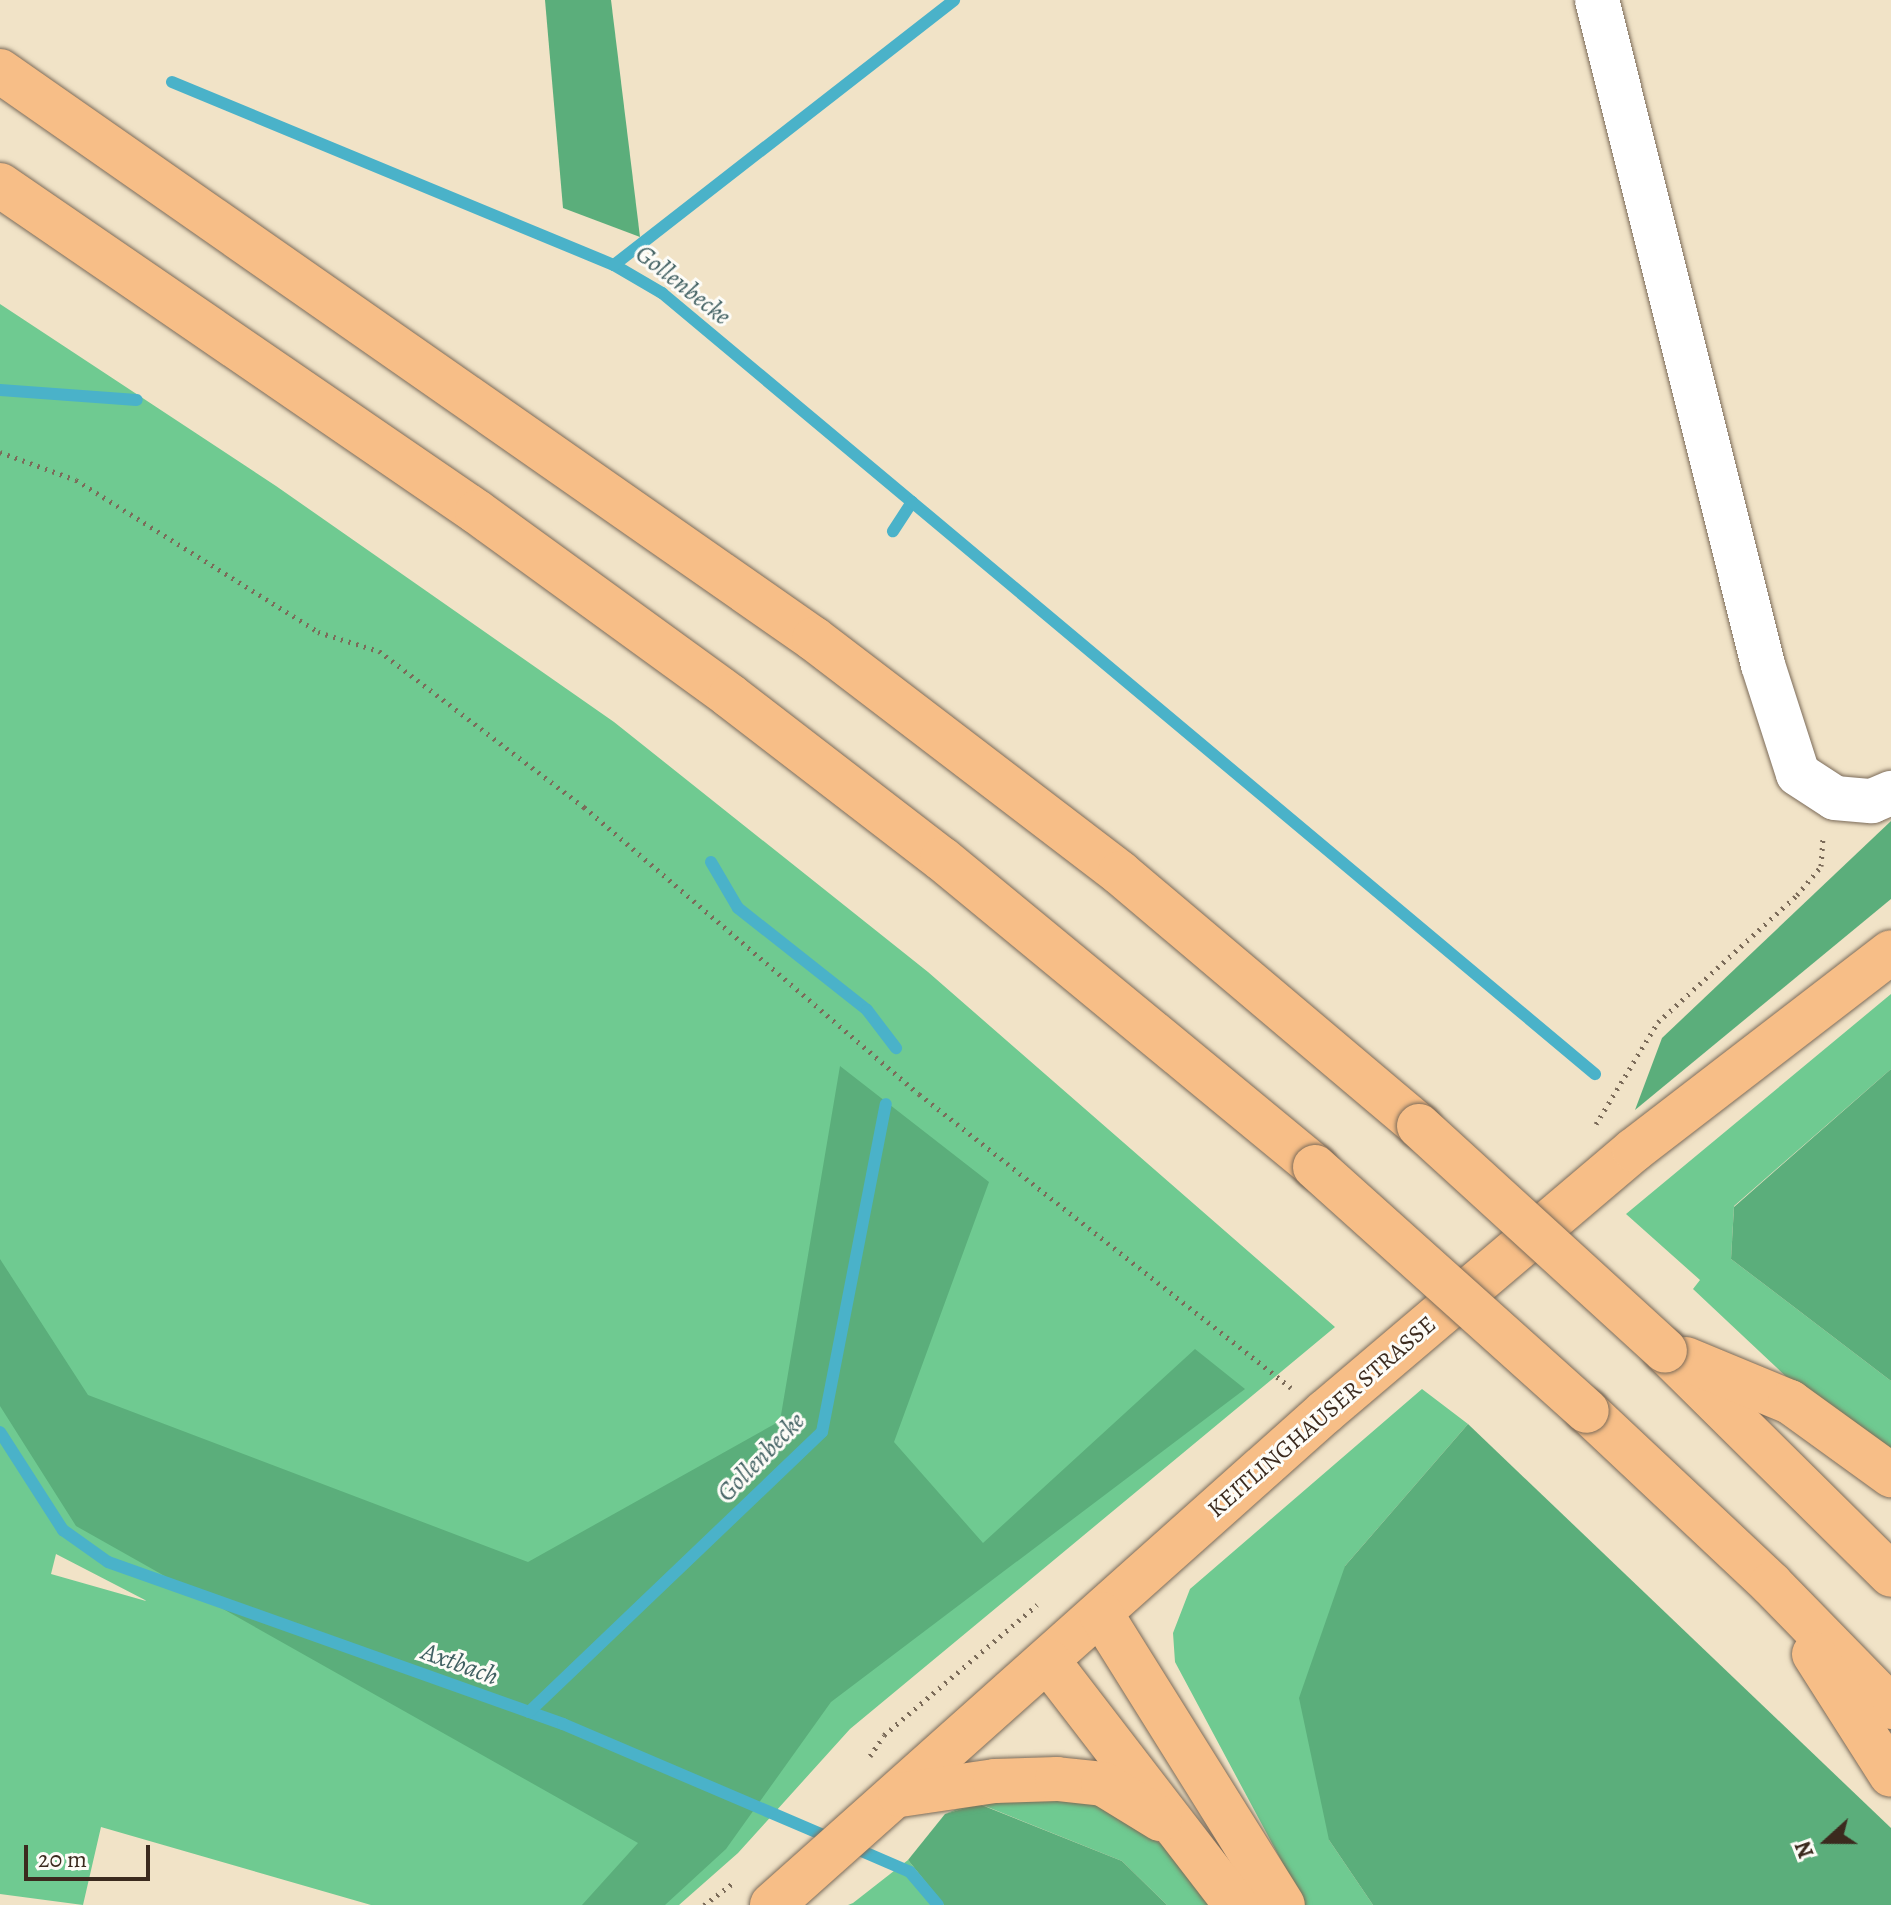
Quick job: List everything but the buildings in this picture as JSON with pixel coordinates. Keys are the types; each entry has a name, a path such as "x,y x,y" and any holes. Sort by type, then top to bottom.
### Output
{"main road":[{"path":"0,71 814,639 1120,873 1419,1126 1665,1351 1891,1575"},
{"path":"0,185 477,512 730,696 942,859 1315,1167 1587,1411 1771,1584 1891,1707"},
{"name":"KEITLINGHAUSER STRASSE","path":"788,1891 1101,1614 1308,1393 1634,1150 1891,952"},
{"path":"1665,1351 1790,1402 1891,1475"},
{"path":"1771,1584 1891,1775"},
{"path":"1101,1614 1283,1905"},
{"path":"1048,1661 1186,1834 1236,1905"},
{"path":"885,1807 995,1781 1103,1784 1186,1834"}],"lane":[{"path":"1597,0 1763,665 1798,774 1835,798 1872,801 1891,793"}],"path":[{"path":"0,452 76,480 318,632 379,651 584,807 919,1094 1308,1393"},
{"path":"1586,1135 1658,1022 1797,895 1821,866 1824,826 1835,798"},
{"path":"1282,1399 1308,1393"},
{"path":"861,1769 884,1735 1041,1603"}],"green space":[{"path":"545,0 611,0 640,237 563,208"},
{"path":"0,304 276,486 614,722 928,972 1335,1327 850,1729 738,1853 679,1905 371,1905 101,1827 83,1905 0,1894","holes":["56,1554 146,1601 51,1574"]},
{"path":"1891,821 1891,899 1635,1110 1662,1038"},
{"path":"1891,994 1891,1069 1734,1206 1731,1259 1891,1381 1891,1459 1793,1383 1693,1289 1700,1280 1626,1214"},
{"path":"840,1066 989,1182 894,1442 983,1543 1195,1349 1245,1389 831,1702 726,1849 665,1905 582,1905 638,1843 76,1526 0,1406 0,1259 88,1395 528,1562 780,1421"},
{"path":"1891,1069 1891,1381 1731,1259 1734,1207"},
{"path":"1422,1389 1468,1424 1345,1566 1329,1840 1373,1905 1305,1905 1175,1662 1173,1633 1190,1589"},
{"path":"1468,1424 1891,1828 1891,1905 1373,1905 1329,1840 1299,1698 1345,1566"},
{"path":"993,1794 1088,1800 1168,1848 1216,1905 1167,1905 1122,1861 980,1804 945,1814"},
{"path":"979,1804 1122,1861 1167,1905 944,1905 908,1860 945,1814"},
{"path":"908,1860 944,1905 848,1905 853,1903"}],"waterway":[{"name":"Gollenbecke","path":"614,265 954,0"},
{"path":"172,82 614,265 662,293 912,502 893,531"},
{"path":"0,390 137,400"},
{"path":"912,502 1595,1074"},
{"name":"Gollenbecke","path":"711,862 738,908 867,1010 896,1048"},
{"name":"Gollenbecke","path":"529,1712 822,1432 886,1104"},
{"name":"Axtbach","path":"0,1432 63,1530 108,1562 563,1724 833,1839"},
{"name":"Axtbach","path":"850,1846 910,1872 938,1905"}]}
